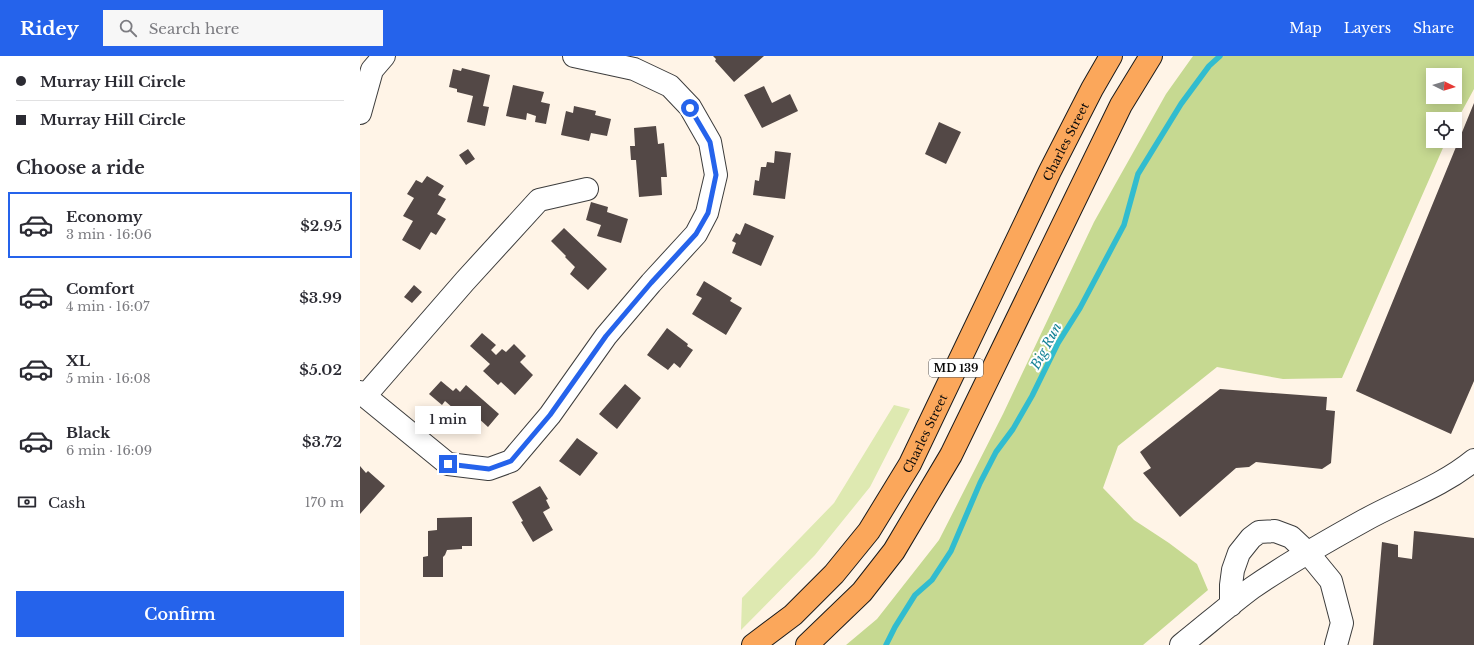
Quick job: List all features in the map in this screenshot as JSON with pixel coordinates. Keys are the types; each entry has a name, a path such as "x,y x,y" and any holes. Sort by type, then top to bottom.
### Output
{"main road":[{"name":"Charles Street","path":"753,645 793,615 834,574 869,531 910,464 1050,171 1092,89 1111,56"},
{"name":"MD 139","path":"806,645 862,592 894,551 920,509 951,455 1121,105 1151,56"}],"street":[{"path":"360,113 372,70 384,56"},
{"path":"574,56 634,69 670,86 690,108 710,142 716,175 708,213 696,234 651,283 606,336 550,415 511,461 489,469 448,464 363,394 539,200 587,189"},
{"path":"1184,644 1231,604 1269,577 1366,519 1420,494 1447,479 1474,460"},
{"path":"1231,604 1233,570 1239,553 1251,538 1259,532 1275,531 1291,537 1308,553 1331,580 1342,623 1336,645"}],"green space":[{"path":"1193,56 1474,56 1474,89 1462,112 1426,112 1426,148 1443,148 1342,378 1283,379 1217,367 1118,446 1103,488 1134,520 1197,564 1208,590 1143,645 846,645 877,619 939,540 1003,414 1094,222 1166,94"},
{"path":"894,405 910,409 870,487 815,555 741,630 742,598 834,503"}],"building":[{"path":"713,56 764,56 734,82 715,61 716,59"},
{"path":"462,68 490,75 483,106 489,107 485,126 467,122 473,96 457,92 457,89 449,87 453,69 461,71"},
{"path":"513,85 544,92 541,102 550,104 546,124 535,122 536,116 527,113 526,120 506,116"},
{"path":"764,86 772,103 790,94 798,111 762,128 744,95"},
{"path":"1474,103 1474,381 1451,434 1356,391 1456,148 1462,148 1462,132"},
{"path":"574,106 596,111 595,115 611,119 607,136 591,133 589,141 561,135 566,111 573,113"},
{"path":"939,122 961,132 946,164 925,154"},
{"path":"656,126 658,144 664,143 667,177 661,177 662,195 639,197 636,160 631,160 630,146 635,146 634,128"},
{"path":"468,149 475,159 466,165 459,155"},
{"path":"775,151 791,153 785,199 753,195 755,180 759,181 761,167 766,167 767,162 774,163"},
{"path":"427,176 444,186 438,195 446,199 437,214 446,219 436,235 431,232 420,250 402,240 413,221 403,216 414,198 407,194 416,180 422,183"},
{"path":"591,202 608,207 607,212 628,219 621,243 597,236 601,225 586,220"},
{"path":"745,223 774,236 761,266 732,253 736,243 732,241 736,233 740,235"},
{"path":"564,228 607,269 588,290 570,274 575,267 551,241"},
{"path":"704,281 732,298 730,301 742,308 726,335 692,314 702,298 696,295"},
{"path":"414,285 422,292 412,303 404,297"},
{"path":"667,328 688,344 687,346 693,350 680,368 674,363 668,370 647,355"},
{"path":"482,333 496,345 491,350 496,355 502,349 506,352 514,344 526,356 520,362 533,375 515,395 501,382 498,385 483,371 490,364 470,346"},
{"path":"441,381 453,391 456,388 460,392 466,385 499,414 488,427 477,417 471,424 445,401 442,405 429,394"},
{"path":"625,384 641,398 617,429 599,414"},
{"path":"1220,389 1327,397 1326,410 1335,411 1331,463 1322,469 1256,462 1249,467 1236,468 1180,517 1143,473 1151,468 1140,452"},
{"path":"577,438 598,453 580,476 559,461"},
{"path":"360,466 366,473 368,471 385,486 360,514"},
{"path":"540,486 548,499 546,500 550,508 543,512 553,530 533,542 521,522 523,521 512,502"},
{"path":"472,517 472,546 462,546 462,549 447,550 443,557 443,577 423,577 423,557 428,556 428,531 437,530 437,518"},
{"path":"1414,531 1474,538 1474,645 1373,645 1382,542 1398,545 1398,557 1412,559"}],"waterway":[{"name":"Big Run","path":"886,645 895,627 915,595 932,580 951,551 980,483 996,452 1013,429 1032,396 1058,343 1080,308 1124,225 1138,174 1181,104 1209,66 1220,56"}],"route":[{"path":"448,464 489,469 511,461 550,415 606,336 651,283 696,234 708,213 716,175 710,142 690,108"}]}
